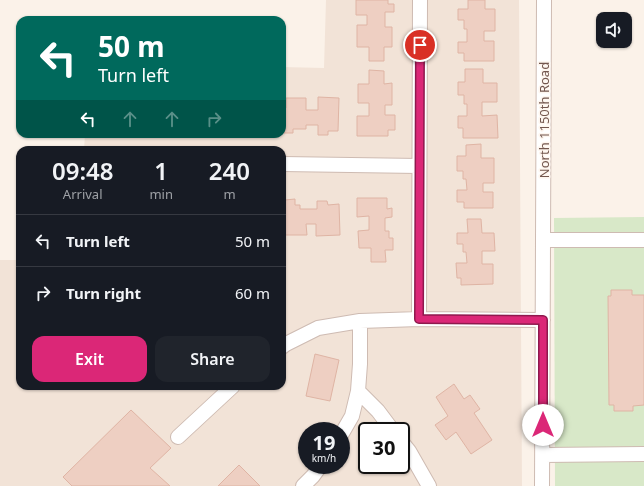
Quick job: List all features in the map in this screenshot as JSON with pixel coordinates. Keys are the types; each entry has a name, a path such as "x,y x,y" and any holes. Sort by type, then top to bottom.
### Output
{"street":[{"path":"419,319 420,0"},
{"name":"North 1150th Road","path":"542,486 544,0"},
{"path":"286,164 419,166"},
{"path":"543,240 644,240"},
{"path":"349,422 352,416 358,391 360,364 360,320"},
{"path":"286,344 318,328 360,320 543,320"},
{"path":"178,437 229,390"},
{"path":"358,391 378,411 386,422"},
{"path":"410,453 430,486"},
{"path":"543,455 644,454"},
{"path":"303,486 314,474"}],"shaded area":[{"path":"326,0 519,0 522,486 0,486 0,260 16,260 16,390 286,390 286,146 84,146 85,138 286,138 286,67 324,68"}],"green space":[{"path":"644,217 644,486 555,486 554,218"}],"building":[{"path":"356,0 388,0 388,4 394,4 394,12 385,12 385,27 392,27 392,47 384,47 384,61 369,61 369,47 357,47 357,25 367,25 367,15 356,15"},
{"path":"468,0 485,0 485,9 495,9 495,31 484,31 484,41 494,41 494,61 464,61 464,53 458,53 458,42 467,42 467,29 464,29 464,20 458,20 458,9 468,9"},
{"path":"465,69 483,69 483,83 497,83 497,102 482,102 482,116 497,115 498,138 463,138 463,128 458,128 458,116 467,116 467,104 464,104 464,95 458,95 458,82 465,82"},
{"path":"369,70 384,71 384,84 392,83 392,105 385,105 385,115 395,115 395,130 388,130 388,136 357,136 357,116 369,116 369,103 358,103 358,84 369,84"},
{"path":"318,97 339,98 338,131 328,131 328,135 318,135 318,125 306,125 306,129 293,129 293,133 286,133 286,98 306,98 306,110 318,110"},
{"path":"481,144 481,158 494,158 494,183 483,183 483,192 493,192 493,208 464,208 464,202 457,202 457,190 467,190 466,179 463,179 463,171 457,171 457,156 466,156 466,145"},
{"path":"357,198 387,198 387,209 392,208 392,217 385,218 385,231 389,231 389,238 393,238 393,250 385,250 386,262 371,262 371,248 359,248 358,231 369,230 369,216 357,217"},
{"path":"295,199 295,205 300,205 300,209 317,209 317,201 327,201 328,205 339,204 340,235 316,236 316,224 306,224 307,235 286,235 286,200"},
{"path":"467,219 481,219 482,233 494,233 495,251 482,251 482,264 493,264 493,284 461,285 461,278 457,278 456,263 467,263 466,252 463,252 463,244 457,244 457,233 468,233"},
{"path":"611,290 632,290 632,295 644,295 644,405 633,406 633,411 614,411 614,405 609,405 608,296 611,296"},
{"path":"315,354 339,360 330,401 306,396"},
{"path":"454,384 464,399 470,395 480,409 474,413 492,440 471,454 456,432 446,440 435,425 448,416 436,397"},
{"path":"131,410 171,448 150,468 170,486 72,486 63,477"},
{"path":"239,465 260,486 218,486"}],"route":[{"path":"420,45 419,319 543,320 543,425"}]}
